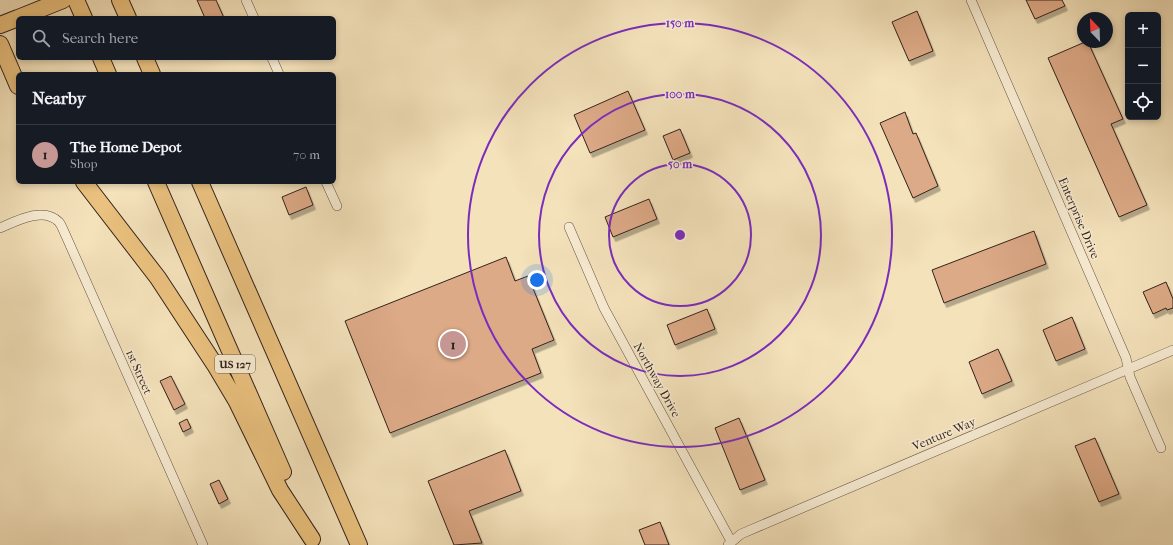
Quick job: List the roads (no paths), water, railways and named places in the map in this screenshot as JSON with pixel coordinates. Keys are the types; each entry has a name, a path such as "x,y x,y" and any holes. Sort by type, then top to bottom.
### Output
{"highway":[{"path":"23,16 63,0"},
{"path":"76,0 83,16"},
{"path":"0,25 16,19"},
{"path":"0,44 16,81"},
{"path":"102,60 107,72"},
{"path":"146,60 151,72"},
{"path":"86,184 158,278 215,365 237,402 280,490 314,542"},
{"name":"US 127","path":"157,184 314,542"},
{"path":"201,184 359,545"}],"street":[{"path":"246,0 253,16"},
{"name":"Enterprise Drive","path":"971,0 1124,351 1130,377 1161,448"},
{"path":"273,60 278,72"},
{"path":"327,184 337,206"},
{"name":"1st Street","path":"0,228 35,215 46,216 58,222 66,236 203,545"},
{"name":"Northway Drive","path":"569,227 604,308 730,543"},
{"name":"Venture Way","path":"730,543 741,534 1173,350"}],"place":[{"name":"The Home Depot","path":"453,344"}]}
